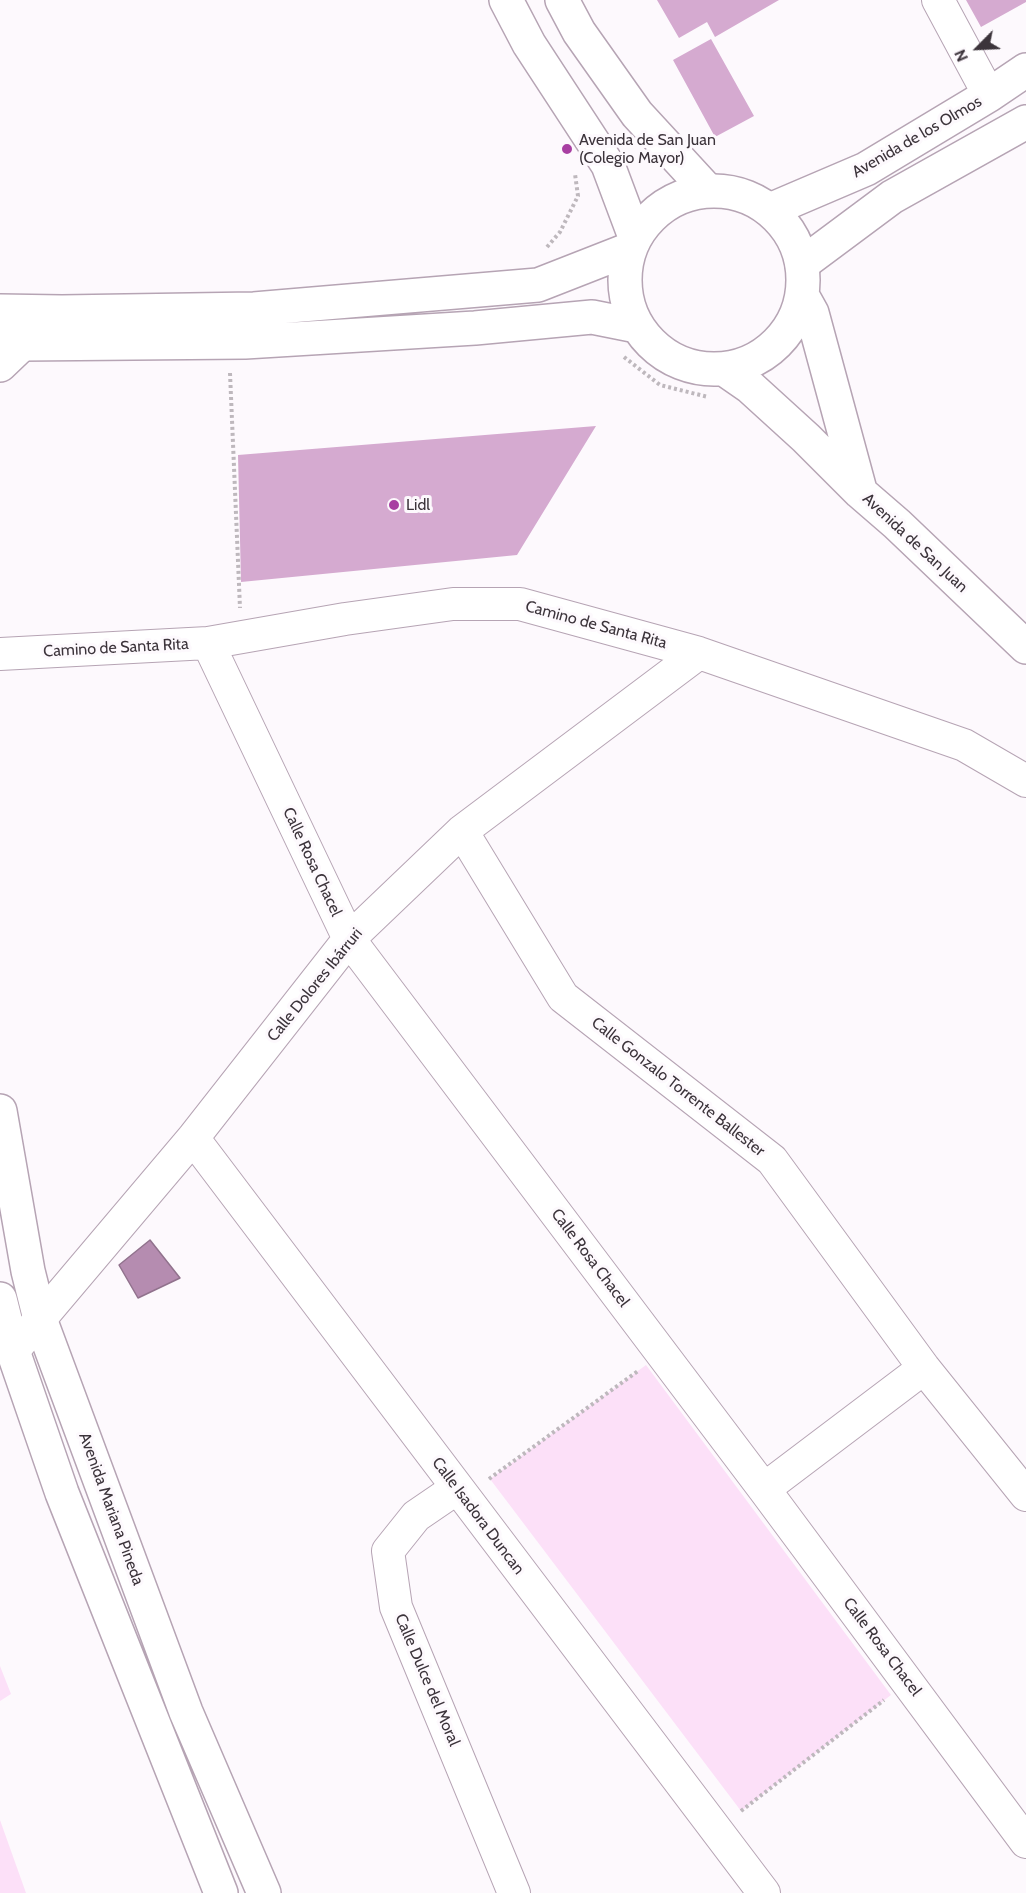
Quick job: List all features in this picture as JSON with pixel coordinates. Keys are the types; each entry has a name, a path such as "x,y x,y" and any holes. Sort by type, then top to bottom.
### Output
{"street":[{"path":"506,0 529,44 608,165 633,243"},
{"path":"562,0 579,32 637,114 707,190"},
{"path":"938,0 989,95"},
{"name":"Avenida de los Olmos","path":"770,210 866,169 989,95 1026,69"},
{"path":"861,492 802,280 796,244 785,226 770,210 751,198 729,192 707,190 686,195 665,205 648,219 633,243 625,274 627,301 637,326 653,345 674,360 698,368 720,384 746,364 767,353 783,337 795,317 802,280 892,197 1026,122"},
{"path":"0,310 62,312 254,309 537,285 633,243"},
{"path":"7,350 245,342 475,328 592,317 637,326"},
{"name":"Avenida de San Juan","path":"720,384 750,387 1026,647"},
{"name":"Camino de Santa Rita","path":"0,654 208,643 345,619 453,604 520,604 699,653 964,745 1026,781"},
{"name":"Calle Rosa Chacel","path":"208,643 350,939 764,1489 1026,1842"},
{"name":"Calle Dolores Ibárruri","path":"13,1351 193,1138 350,939 462,831 699,653"},
{"name":"Calle Gonzalo Torrente Ballester","path":"462,831 563,997 772,1161 924,1368 1026,1495"},
{"name":"Avenida Mariana Pineda","path":"0,1111 28,1271 40,1319 186,1712 264,1893"},
{"name":"Calle Isadora Duncan","path":"193,1138 764,1893"},
{"path":"0,1299 13,1351 62,1493 222,1893"},
{"path":"764,1489 924,1368"},
{"name":"Calle Dulce del Moral","path":"457,1488 416,1516 388,1551 394,1596 396,1607 514,1893"}],"path":[{"path":"542,253 560,232 578,196 573,165 594,144"},
{"path":"623,356 660,384 720,384"},
{"path":"230,365 241,637"},
{"path":"457,1488 490,1479 661,1352"},
{"path":"717,1831 908,1683"}],"shaded area":[{"path":"150,1240 180,1278 138,1298 119,1265"},
{"path":"646,1365 891,1695 741,1811 490,1479"},
{"path":"0,1666 11,1694 0,1701"},
{"path":"0,1820 26,1893 0,1893"}],"building":[{"path":"657,0 779,0 715,37 707,22 679,38"},
{"path":"966,0 1026,0 1026,2 981,27"},
{"path":"711,39 754,116 715,137 673,60"},
{"name":"Lidl","path":"596,426 517,555 241,582 238,455"}],"place":[{"name":"Avenida de San Juan (Colegio Mayor)","path":"567,149"},
{"name":"Lidl","path":"394,505"}]}
